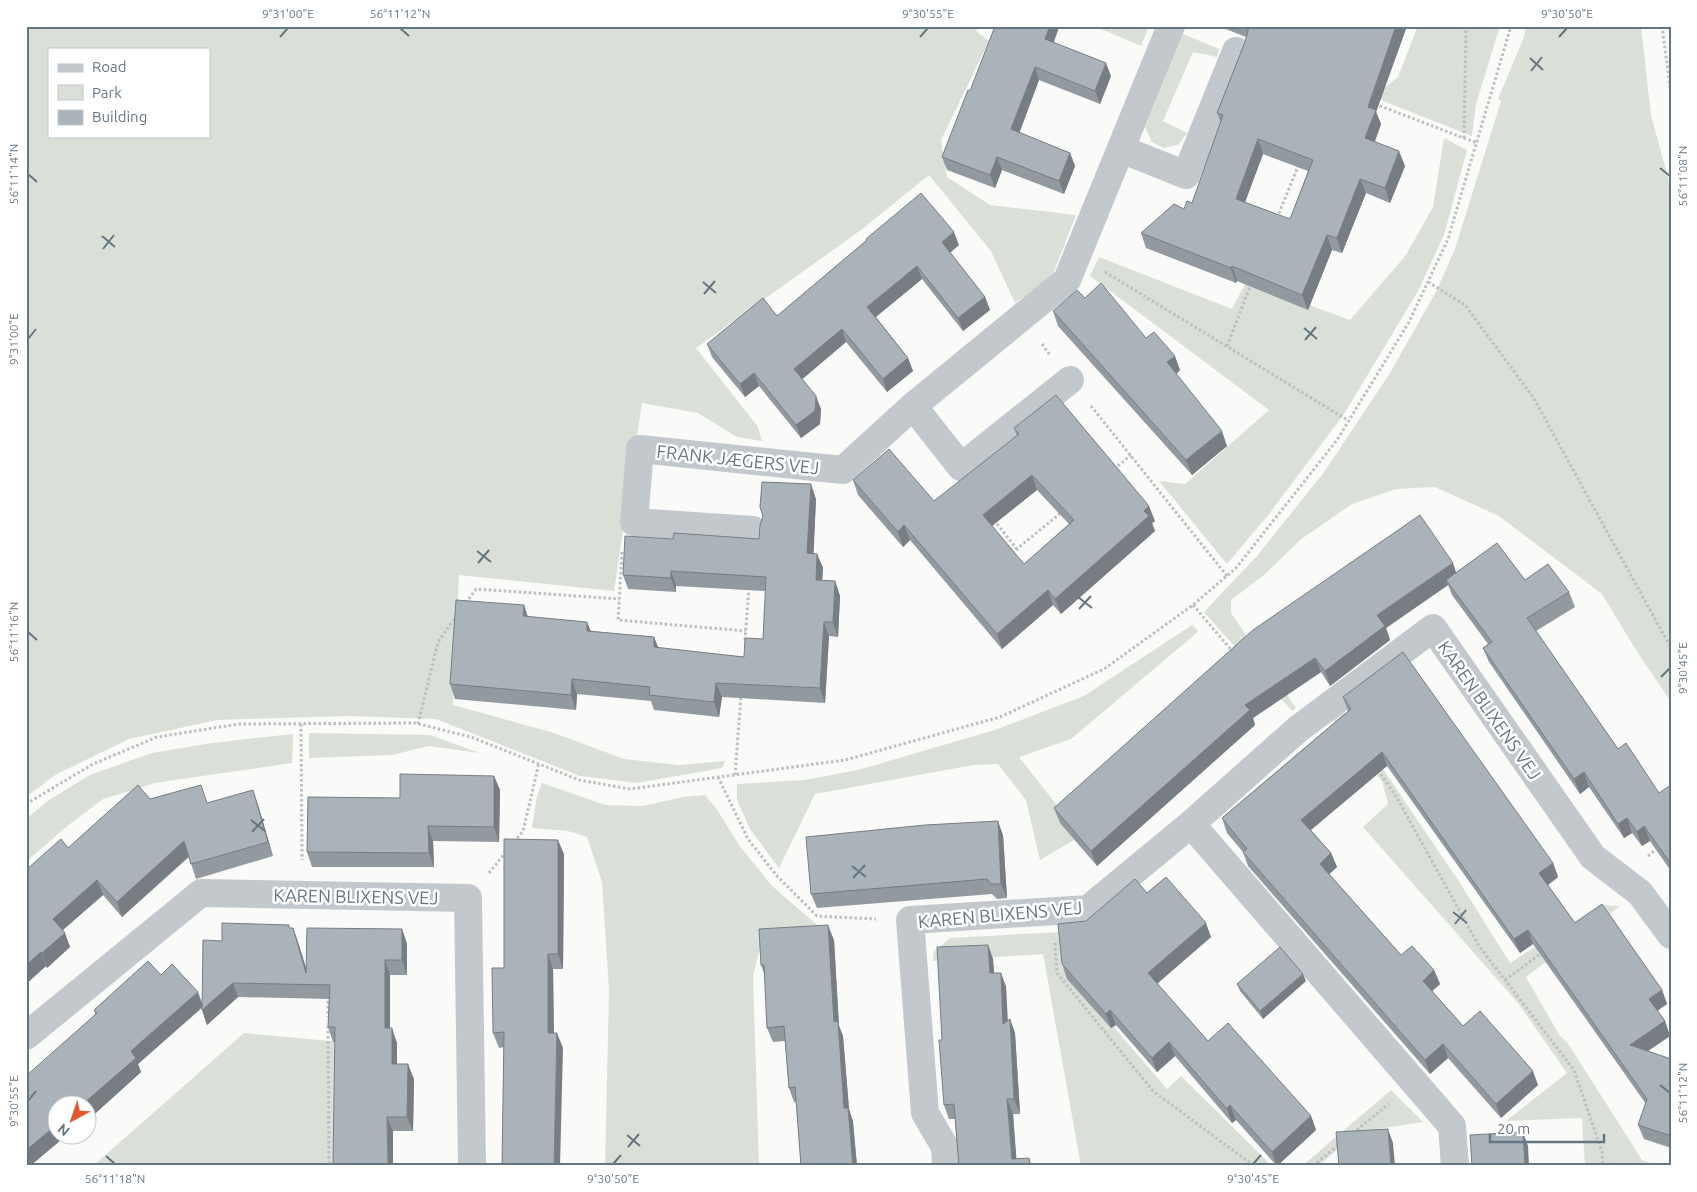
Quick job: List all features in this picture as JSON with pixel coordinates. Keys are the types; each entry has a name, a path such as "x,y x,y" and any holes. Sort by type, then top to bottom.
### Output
{"street":[{"name":"FRANK JÆGERS VEJ","path":"634,522 640,449 843,470 913,406 1067,280 1171,26"},
{"path":"1121,149 1186,175 1236,51"},
{"path":"913,406 961,467 1070,380"},
{"path":"634,522 753,530"},
{"name":"KAREN BLIXENS VEJ","path":"946,1166 945,1147 926,1113 910,920 1088,909 1191,824 1298,729 1433,628 1593,857 1640,893 1671,936"},
{"path":"1191,824 1452,1126 1455,1166"},
{"name":"KAREN BLIXENS VEJ","path":"26,1036 201,893 468,898"},
{"path":"468,898 472,1166"}],"path":[{"path":"1464,138 1466,26"},
{"path":"26,804 93,764 157,737 239,724 418,724 471,737 579,780 630,789 845,760 1000,717 1104,668 1193,605 1236,568 1331,448 1349,421 1409,322 1448,239 1511,26"},
{"path":"1662,26 1671,94"},
{"path":"1374,104 1477,142"},
{"path":"1275,222 1301,159"},
{"path":"1077,254 1349,421"},
{"path":"1227,346 1254,275"},
{"path":"1428,282 1465,305 1534,397 1671,648"},
{"path":"1021,318 1227,576"},
{"path":"1108,474 1131,455"},
{"path":"1009,555 1070,505"},
{"path":"993,520 1016,549"},
{"path":"634,522 622,547 618,620 746,631"},
{"path":"745,640 749,585"},
{"path":"465,604 476,589 620,599"},
{"path":"1193,605 1236,656"},
{"path":"418,724 438,642 460,611"},
{"path":"735,775 741,688"},
{"path":"301,724 302,895"},
{"path":"468,898 523,831 539,763"},
{"path":"1376,766 1397,798 1479,946 1574,1070 1602,1152 1603,1166"},
{"path":"718,777 748,839 777,876 817,916 910,920"},
{"path":"1052,912 1057,972 1153,1091 1254,1166"},
{"path":"1505,980 1545,951"},
{"path":"328,992 329,1166"},
{"path":"1349,1136 1415,1084"},
{"path":"1312,1166 1342,1142"}],"green space":[{"path":"26,26 979,26 976,31 989,41 941,140 947,177 990,205 1076,215 1051,279 1015,303 991,251 929,175 861,230 696,348 758,427 762,441 737,437 698,413 642,403 614,591 459,575 453,705 554,733 624,759 679,765 725,761 722,768 637,783 580,776 436,719 348,716 217,720 129,739 55,775 26,797"},
{"path":"1094,26 1149,26 1141,46"},
{"path":"1418,26 1500,26 1476,104 1472,136 1373,97 1398,77"},
{"path":"1526,26 1641,26 1651,115 1671,189 1671,702 1602,594 1499,516 1435,487 1396,489 1352,504 1300,540 1264,575 1231,600 1231,613 1296,708 1292,711 1204,612 1257,556 1325,471 1390,373 1437,290 1455,249 1501,101 1498,99 1524,37"},
{"path":"1183,34 1219,49 1217,57 1193,52 1163,121 1187,133 1178,145 1164,148 1152,142 1145,127"},
{"path":"1444,138 1467,150 1444,235 1418,291 1344,414 1269,514 1227,564 1159,481 1185,484 1269,410 1090,276 1099,257 1232,309 1246,282 1350,320 1406,255 1433,207"},
{"path":"1192,625 1198,631 1193,636 1071,739 1019,757 1081,836 1040,860 1026,800 998,764 973,765 815,794 779,868 750,829 737,800 737,784 804,780 858,770 995,730 1084,696"},
{"path":"1343,710 1458,880 1510,963 1600,905 1620,906 1526,977 1560,1036 1567,1042 1642,1160 1659,1166 1585,1166 1582,1118 1506,1121 1567,1073 1518,1003 1363,827 1388,804 1382,781 1333,720"},
{"path":"309,733 430,735 480,753 429,746 392,755 309,758"},
{"path":"293,734 292,763 155,783 103,799 66,827 26,862 26,819 49,800 90,775 152,753 212,743"},
{"path":"542,783 605,805 643,806 683,797 705,795 716,808 739,845 772,886 823,930 763,936 753,976 759,1166 605,1166 609,990 602,882 587,837 568,831 532,828 537,796"},
{"path":"1059,932 1062,967 1167,1089 1181,1076 1272,1166 1081,1166 1043,954 933,961 934,951 950,938"},
{"path":"244,1033 340,1042 338,1166 93,1166"},
{"path":"1391,1090 1423,1122 1358,1132 1318,1166 1302,1166"}],"building":[{"path":"995,26 1050,26 1045,39 1106,63 1095,91 1035,67 1011,129 1070,153 1059,181 997,157 990,175 942,157"},
{"path":"1249,26 1396,26 1368,107 1376,110 1365,138 1399,151 1385,188 1360,179 1337,238 1327,235 1302,295 1232,266 1231,268 1141,233 1174,204 1184,209 1187,201 1192,203 1223,115 1217,113 1245,42","holes":["1258,139 1313,160 1290,219 1236,199"]},
{"path":"921,193 954,232 942,242 985,297 958,318 917,266 867,307 908,358 883,379 842,329 794,369 816,396 815,411 796,425 754,373 740,384 707,344 763,298 777,316"},
{"path":"1101,283 1146,338 1154,332 1175,356 1167,362 1222,431 1186,460 1053,311 1077,290 1085,298"},
{"path":"1056,395 1149,506 1144,511 1149,516 1055,599 1048,590 997,634 904,525 898,532 853,480 889,449 934,501 1019,434 1014,428","holes":["1032,475 1074,520 1024,564 983,515"]},
{"path":"762,482 811,484 807,553 817,554 816,580 835,581 833,622 824,622 820,688 716,683 714,702 649,695 650,687 572,679 571,695 450,684 456,600 524,605 523,616 587,622 587,631 654,637 654,647 744,657 745,638 763,639 766,577 671,571 671,578 623,575 625,536 673,539 674,533 759,539 763,516 760,507"},
{"path":"1420,515 1453,563 1377,615 1385,626 1325,671 1315,658 1245,705 1250,710 1091,851 1054,808 1253,630"},
{"path":"1497,543 1525,580 1548,564 1569,592 1527,618 1618,749 1626,743 1659,793 1671,785 1671,864 1644,826 1637,832 1627,818 1618,824 1584,772 1574,779 1483,648 1492,642 1446,580"},
{"path":"1403,652 1553,863 1539,873 1575,923 1602,904 1662,990 1649,999 1665,1021 1630,1045 1671,1059 1671,1136 1638,1125 1647,1099 1528,930 1514,939 1382,752 1301,820 1331,853 1320,864 1401,955 1412,946 1434,970 1423,981 1463,1026 1480,1011 1533,1071 1496,1104 1443,1044 1425,1060 1243,852 1247,849 1222,818 1351,709 1343,697"},
{"path":"400,774 494,776 494,827 428,826 429,853 307,852 308,797 400,798"},
{"path":"138,785 150,799 201,785 207,803 253,790 268,842 191,864 184,841 117,902 97,880 53,919 65,933 26,965 26,870 61,839 68,848"},
{"path":"998,821 1001,884 991,884 987,879 811,894 806,837 925,825"},
{"path":"504,839 558,840 558,954 548,954 548,1033 557,1033 554,1166 502,1166 504,1032 493,1033 492,968 504,968"},
{"path":"1166,877 1206,923 1148,973 1208,1041 1228,1023 1311,1116 1272,1152 1230,1105 1227,1109 1169,1042 1152,1058 1110,1010 1106,1014 1062,964 1058,924 1086,921 1135,879 1147,893"},
{"path":"222,923 289,925 289,928 293,928 306,973 307,928 402,929 402,960 385,960 385,1028 392,1028 392,1064 408,1064 407,1117 387,1117 388,1166 333,1166 335,1027 328,1027 330,985 233,983 202,1010 203,940 222,941"},
{"path":"828,925 834,1022 838,1021 844,1108 848,1108 853,1166 801,1166 795,1087 789,1088 784,1026 767,1028 764,965 761,965 759,929"},
{"path":"988,945 990,973 1001,973 1003,1024 1010,1019 1014,1099 1007,1099 1012,1159 1029,1158 1030,1166 959,1166 954,1104 944,1105 939,1040 942,1040 937,947"},
{"path":"1280,947 1303,974 1260,1011 1237,984"},
{"path":"148,961 161,975 172,964 198,992 131,1051 136,1058 95,1094 48,1094 48,1132 26,1150 26,1076 97,1013 94,1010"},
{"path":"1388,1129 1391,1166 1339,1166 1336,1132"},
{"path":"1523,1132 1525,1166 1472,1166 1470,1135"}]}
